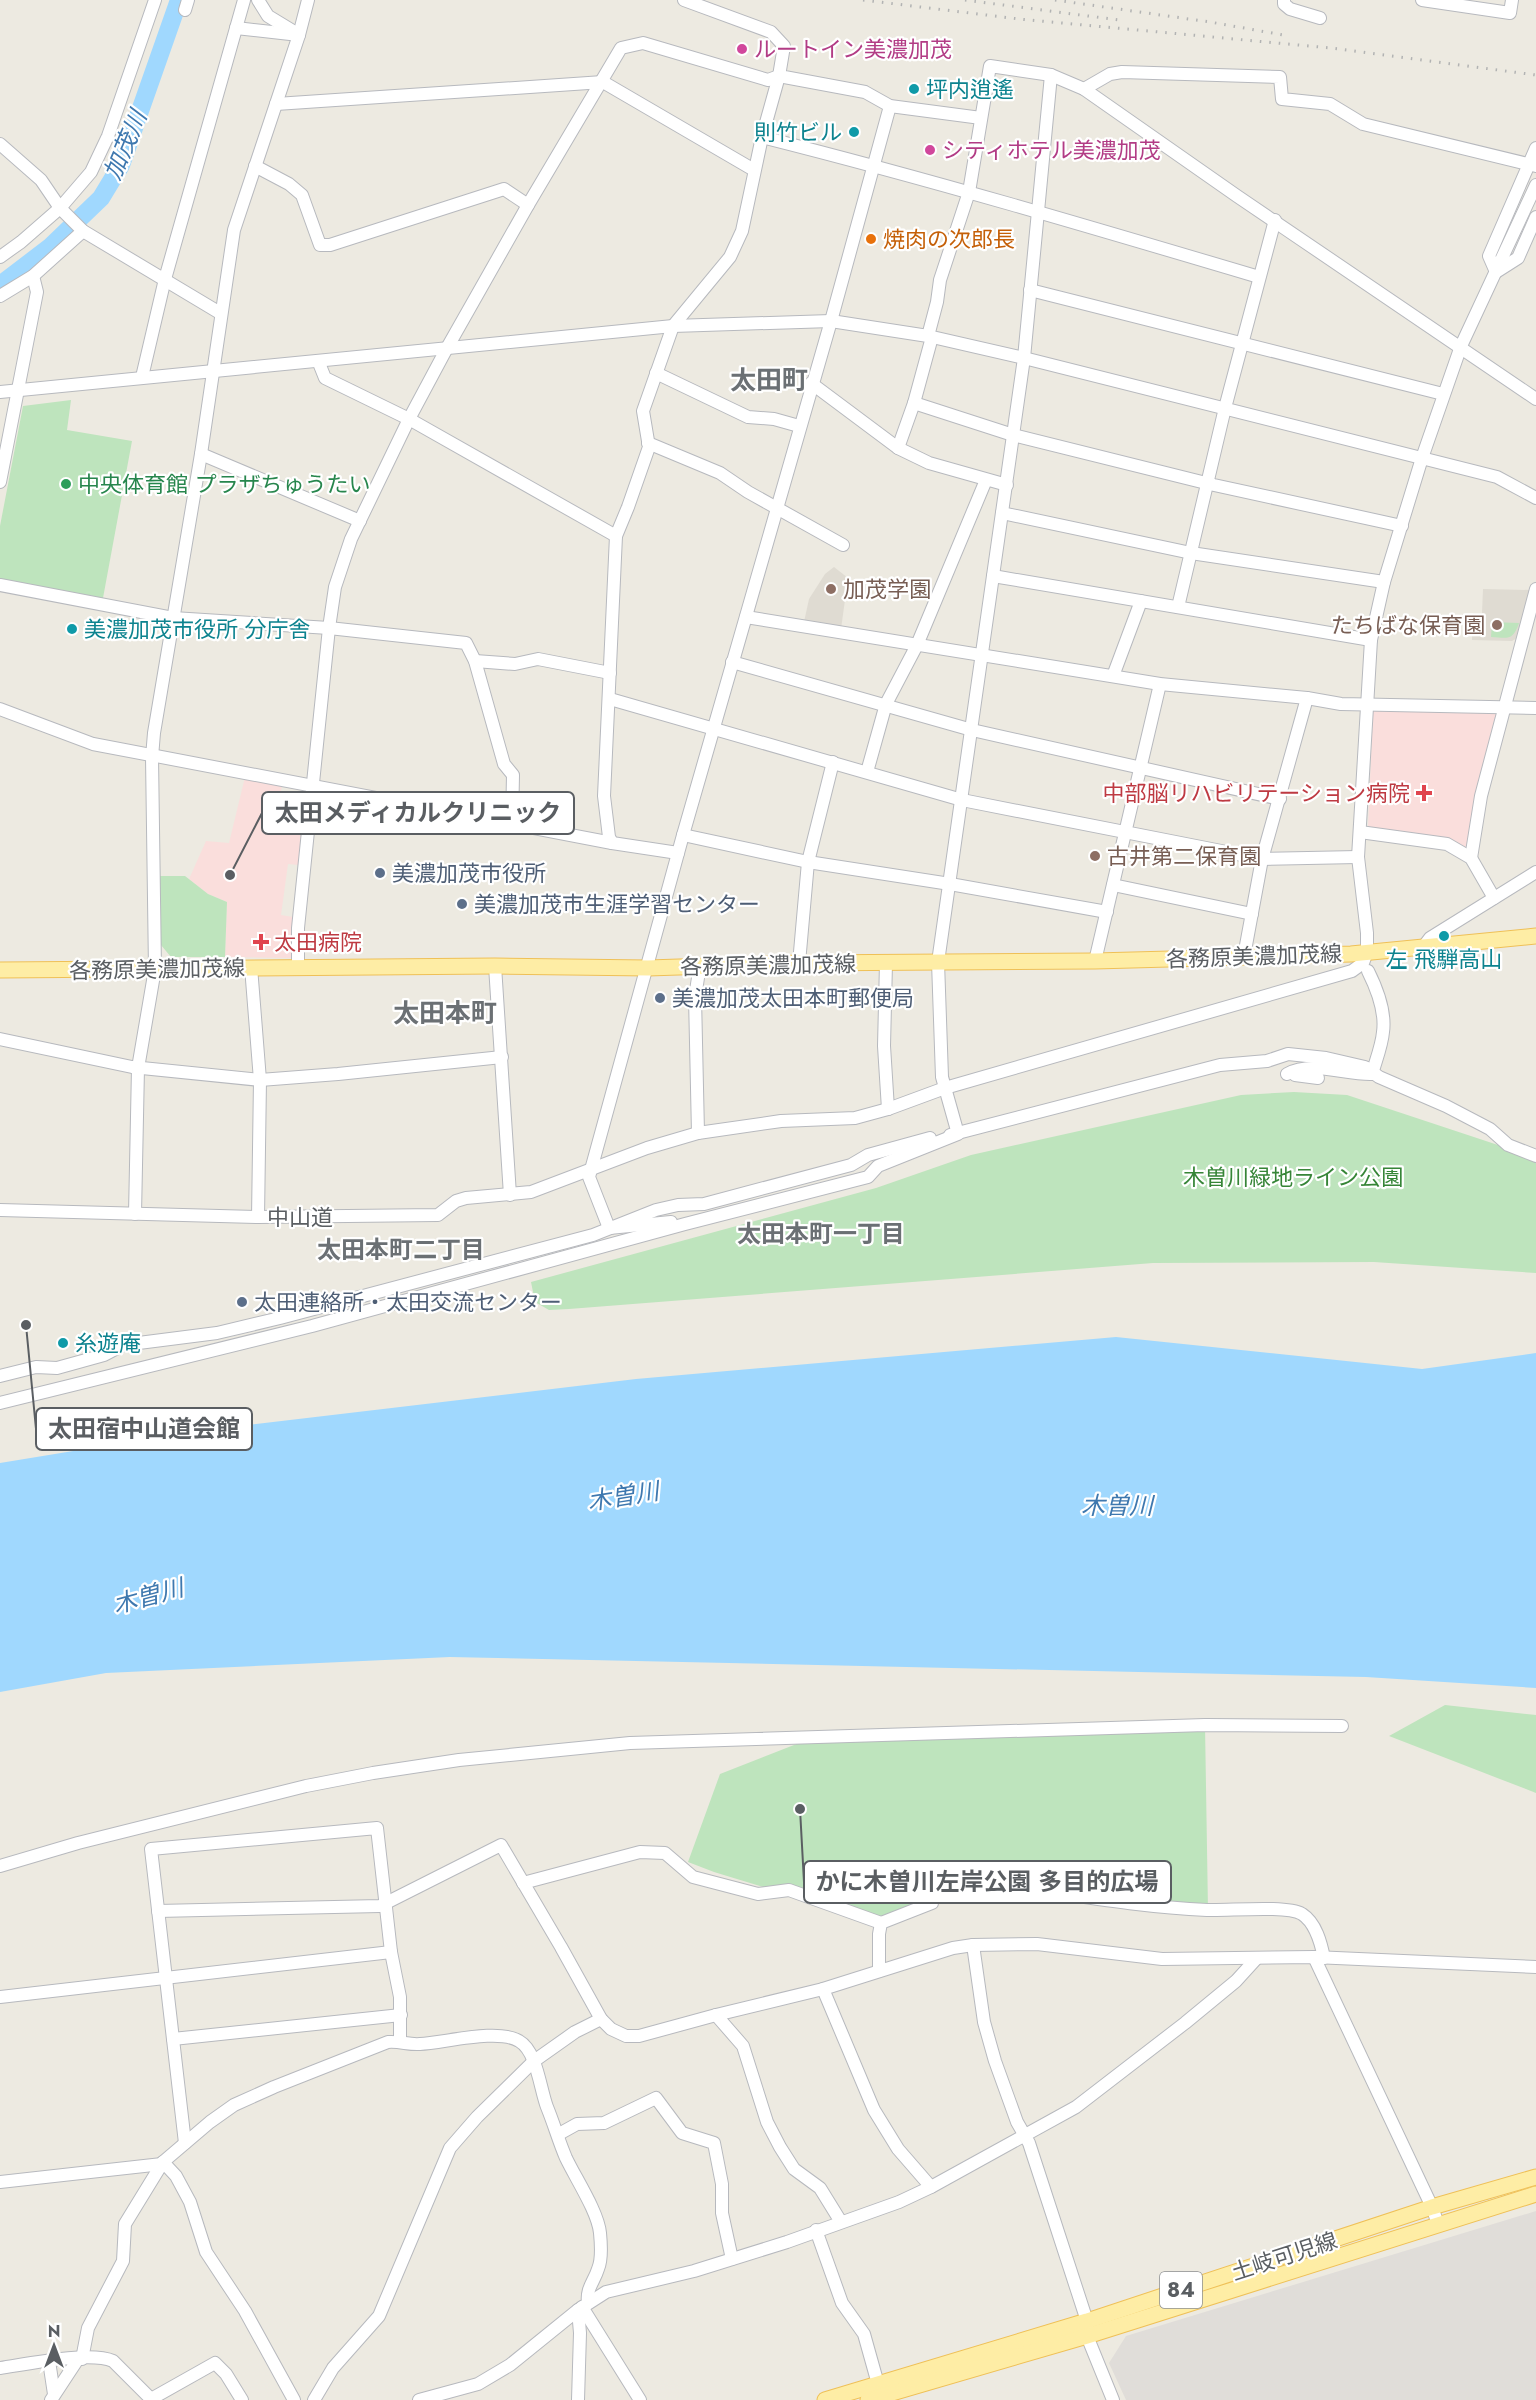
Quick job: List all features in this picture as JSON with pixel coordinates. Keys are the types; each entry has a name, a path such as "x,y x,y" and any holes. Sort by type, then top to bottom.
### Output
{"main road":[{"name":"各務原美濃加茂線","path":"0,970 495,966 648,968 800,963 1095,961 1367,952 1536,936"},
{"name":"土岐可児線","path":"1087,2328 1432,2207 1536,2177"},
{"name":"土岐可児線","path":"868,2400 882,2393 1087,2328 1536,2194"},
{"name":"土岐可児線","path":"825,2400 882,2393"}],"street":[{"path":"0,257 60,208 91,172 104,145 155,0"},
{"path":"142,377 165,279 244,0"},
{"path":"258,0 268,16 299,35"},
{"path":"135,1214 138,1068 154,969 152,756 201,454 234,230 299,35 308,0"},
{"path":"612,843 609,837 604,796 616,536 649,447 643,411 673,326 730,257 742,231 754,170 779,76 784,46 771,32 684,0"},
{"path":"1284,0 1284,4 1290,9 1320,18"},
{"path":"1422,0 1510,13 1512,0"},
{"path":"236,28 299,35"},
{"path":"298,968 298,928 335,586 360,522 409,419 528,205 603,82 621,48 643,43 768,80 779,76 865,92 890,106 981,118"},
{"path":"898,448 914,404 940,280 969,192 990,66 1051,75 1084,88 1237,196 1536,399"},
{"path":"1084,88 1110,74 1122,72 1280,77 1282,99 1330,104 1363,124 1533,165"},
{"path":"958,1134 942,1077 938,962 1024,358 1051,75"},
{"path":"276,104 603,82 754,170"},
{"path":"609,1228 590,1177 591,1170 683,835 831,321 890,106"},
{"path":"762,137 1038,211 1259,277"},
{"path":"0,144 41,180 60,208 83,231 220,313"},
{"path":"1496,272 1489,256 1533,165 1536,148"},
{"path":"255,166 289,184 302,195 320,244 330,245 504,189 528,205"},
{"path":"1367,952 1358,856 1371,640 1384,582 1443,394 1461,346 1536,185"},
{"path":"1496,272 1518,258 1536,217"},
{"path":"1178,607 1225,408 1275,220"},
{"path":"0,296 33,276 83,231"},
{"path":"0,482 37,292 33,276"},
{"path":"1030,290 1443,394"},
{"path":"0,392 142,377 319,363 673,326 831,321 930,336 1225,408 1497,477 1536,498"},
{"path":"319,363 325,378 409,419 616,536"},
{"path":"656,373 748,417 774,419 799,426"},
{"path":"812,383 898,448 929,463 1007,485"},
{"path":"914,404 1013,435 1207,484 1402,526"},
{"path":"648,443 720,473 748,492 843,545"},
{"path":"201,454 360,522"},
{"path":"867,772 886,704 917,645 986,480"},
{"path":"1002,513 1191,553 1384,582"},
{"path":"993,576 1371,640"},
{"path":"0,585 173,618 329,628 466,643 475,661 504,764 513,776 512,824"},
{"path":"1472,858 1481,796 1536,589"},
{"path":"1113,676 1141,601"},
{"path":"746,617 1160,684 1307,698 1341,704 1536,708"},
{"path":"475,661 515,664 538,659 610,673"},
{"path":"732,662 972,730 1141,766 1280,799"},
{"path":"1095,961 1160,684"},
{"path":"1244,956 1262,859 1307,698"},
{"path":"610,699 715,727 962,800 1262,859 1358,856"},
{"path":"0,709 93,744 612,843 678,853"},
{"path":"800,963 808,862 833,762"},
{"path":"1360,832 1447,844 1472,858 1494,898"},
{"path":"683,835 808,862 1107,912"},
{"path":"1424,946 1430,938 1536,872"},
{"path":"1113,885 1252,914"},
{"name":"中山道","path":"0,1210 258,1217 431,1215 443,1212 456,1201 466,1198 521,1194 553,1185 647,1148 698,1134 781,1121 855,1118 888,1109 945,1088 1352,971 1363,963 1367,952"},
{"path":"885,963 884,1046 888,1109"},
{"path":"698,1134 695,998 700,965"},
{"path":"495,966 510,1195"},
{"path":"251,968 260,1080 258,1217"},
{"path":"1368,971 1382,1008 1383,1032 1372,1074"},
{"path":"0,1039 138,1068 260,1080 502,1057"},
{"path":"0,1402 312,1326 685,1224 868,1177 878,1166 958,1134 1220,1065 1267,1061 1288,1054 1336,1060 1365,1067 1372,1074"},
{"path":"1318,1078 1287,1074 1297,1069 1334,1069 1372,1074 1446,1106 1490,1129 1508,1144 1536,1156"},
{"path":"0,1376 36,1366 57,1368 104,1355 123,1345 218,1333 280,1318 593,1235 656,1210 678,1205 704,1204 851,1165 868,1155 940,1135 958,1134"},
{"path":"609,1228 678,1221 685,1224"},
{"path":"0,1866 78,1843 306,1786 373,1773 482,1758 630,1743 1205,1725 1342,1726"},
{"path":"185,2143 151,1849 377,1828 391,1952 401,2015 400,2041"},
{"path":"158,1911 380,1906 501,1845 601,2019 611,2029 626,2036 639,2036 716,2014 823,1989 953,1948 974,1944 1036,1944 1162,1959 1319,1958 1536,1967"},
{"path":"523,1883 640,1852 665,1853 693,1876 758,1893 789,1890 881,1923"},
{"path":"879,1971 881,1923 932,1903 934,1880 940,1878 1124,1904 1208,1910 1287,1910 1301,1914 1311,1922 1320,1940 1319,1958 1438,2224"},
{"path":"974,1944 984,2022 995,2061 1029,2143 1087,2328 1113,2400"},
{"path":"0,1997 391,1952"},
{"path":"419,2400 478,2384 510,2365 582,2307 606,2292 666,2279 732,2259 899,2202 931,2187 1085,2100 1236,1981 1256,1959"},
{"path":"823,1989 874,2110 898,2149 931,2187"},
{"path":"716,2014 743,2046 767,2122 780,2146 794,2169 820,2188 841,2222"},
{"path":"173,2039 401,2015"},
{"path":"314,2400 333,2368 379,2316 450,2148 477,2117 534,2061 575,2032 601,2019"},
{"path":"52,2397 80,2359 88,2328 123,2261 125,2224 163,2163 185,2143 234,2105 388,2042 400,2041 416,2045 486,2036 520,2041 534,2061 546,2105 565,2154 597,2219 600,2234 599,2269 587,2291 582,2307 578,2400"},
{"path":"559,2134 577,2124 604,2123 656,2098 682,2133 714,2143 722,2184 722,2213 732,2259"},
{"path":"0,2182 163,2163"},
{"path":"163,2163 176,2176 190,2202 206,2252 230,2292 245,2311 294,2400"},
{"path":"816,2230 842,2304 864,2334 882,2393"},
{"path":"582,2307 640,2400"},
{"path":"0,2368 95,2357 113,2361 151,2399 215,2363 226,2374 242,2400"},
{"path":"49,2361 52,2397"}],"shaded area":[{"name":"加茂学園","path":"834,567 848,578 841,629 804,622 809,599 825,574"},
{"name":"たちばな保育園","path":"1483,589 1532,590 1517,638 1512,641 1472,640 1473,613 1482,613"},
{"name":"中部脳リハビリテーション病院","path":"1373,710 1497,710 1484,759 1468,849 1372,831 1368,827"},
{"path":"245,777 282,785 280,796 308,801 299,865 288,864 281,915 293,917 294,958 225,957 227,902 208,894 189,879 206,841 229,843"},
{"path":"1536,2211 1536,2400 1126,2400 1109,2363 1126,2336"}],"green space":[{"name":"中央体育館 プラザちゅうたい","path":"71,400 67,430 132,441 103,598 0,579 0,526 23,406"},
{"path":"1492,622 1519,623 1512,636 1502,638 1491,637"},
{"path":"159,876 185,876 208,894 227,902 225,957 171,957 161,945"},
{"name":"木曽川緑地ライン公園","path":"1294,1092 1347,1095 1504,1147 1536,1160 1536,1273 1374,1262 1153,1263 569,1309 549,1310 535,1302 531,1282 876,1188 971,1155 1241,1095"},
{"path":"1445,1705 1536,1715 1536,1793 1389,1736"},
{"path":"1205,1725 1208,1910 933,1875 922,1899 881,1923 688,1862 720,1774 817,1736"}],"water":[{"name":"木曽川","path":"1116,1337 1422,1369 1536,1353 1536,1688 1366,1677 450,1657 106,1673 0,1692 0,1463 189,1432 636,1379"}],"waterway":[{"name":"加茂川","path":"0,285 50,247 101,198 121,165 179,0"}],"railway":[{"path":"863,0 1019,19 1331,48 1536,75"},
{"path":"965,0 1119,20"},
{"path":"1055,0 1210,22 1289,36"}],"place":[{"name":"ルートイン美濃加茂","path":"742,49"},
{"name":"坪内逍遙","path":"914,89"},
{"name":"則竹ビル","path":"854,132"},
{"name":"シティホテル美濃加茂","path":"930,150"},
{"name":"焼肉の次郎長","path":"871,239"},
{"name":"中央体育館 プラザちゅうたい","path":"66,484"},
{"name":"加茂学園","path":"831,589"},
{"name":"たちばな保育園","path":"1497,625"},
{"name":"美濃加茂市役所 分庁舎","path":"72,629"},
{"name":"中部脳リハビリテーション病院","path":"1424,793"},
{"name":"古井第二保育園","path":"1095,856"},
{"name":"美濃加茂市役所","path":"380,873"},
{"name":"太田メディカルクリニック","path":"230,875"},
{"name":"美濃加茂市生涯学習センター","path":"462,904"},
{"name":"左 飛騨高山","path":"1444,936"},
{"name":"太田病院","path":"261,942"},
{"name":"美濃加茂太田本町郵便局","path":"660,998"},
{"name":"太田連絡所・太田交流センター","path":"242,1302"},
{"name":"太田宿中山道会館","path":"26,1325"},
{"name":"糸遊庵","path":"63,1343"},
{"name":"かに木曽川左岸公園 多目的広場","path":"800,1809"}],"district":[{"name":"太田町","path":"769,380"},
{"name":"太田本町","path":"445,1013"},
{"name":"太田本町一丁目","path":"821,1233"},
{"name":"太田本町二丁目","path":"401,1249"}]}
